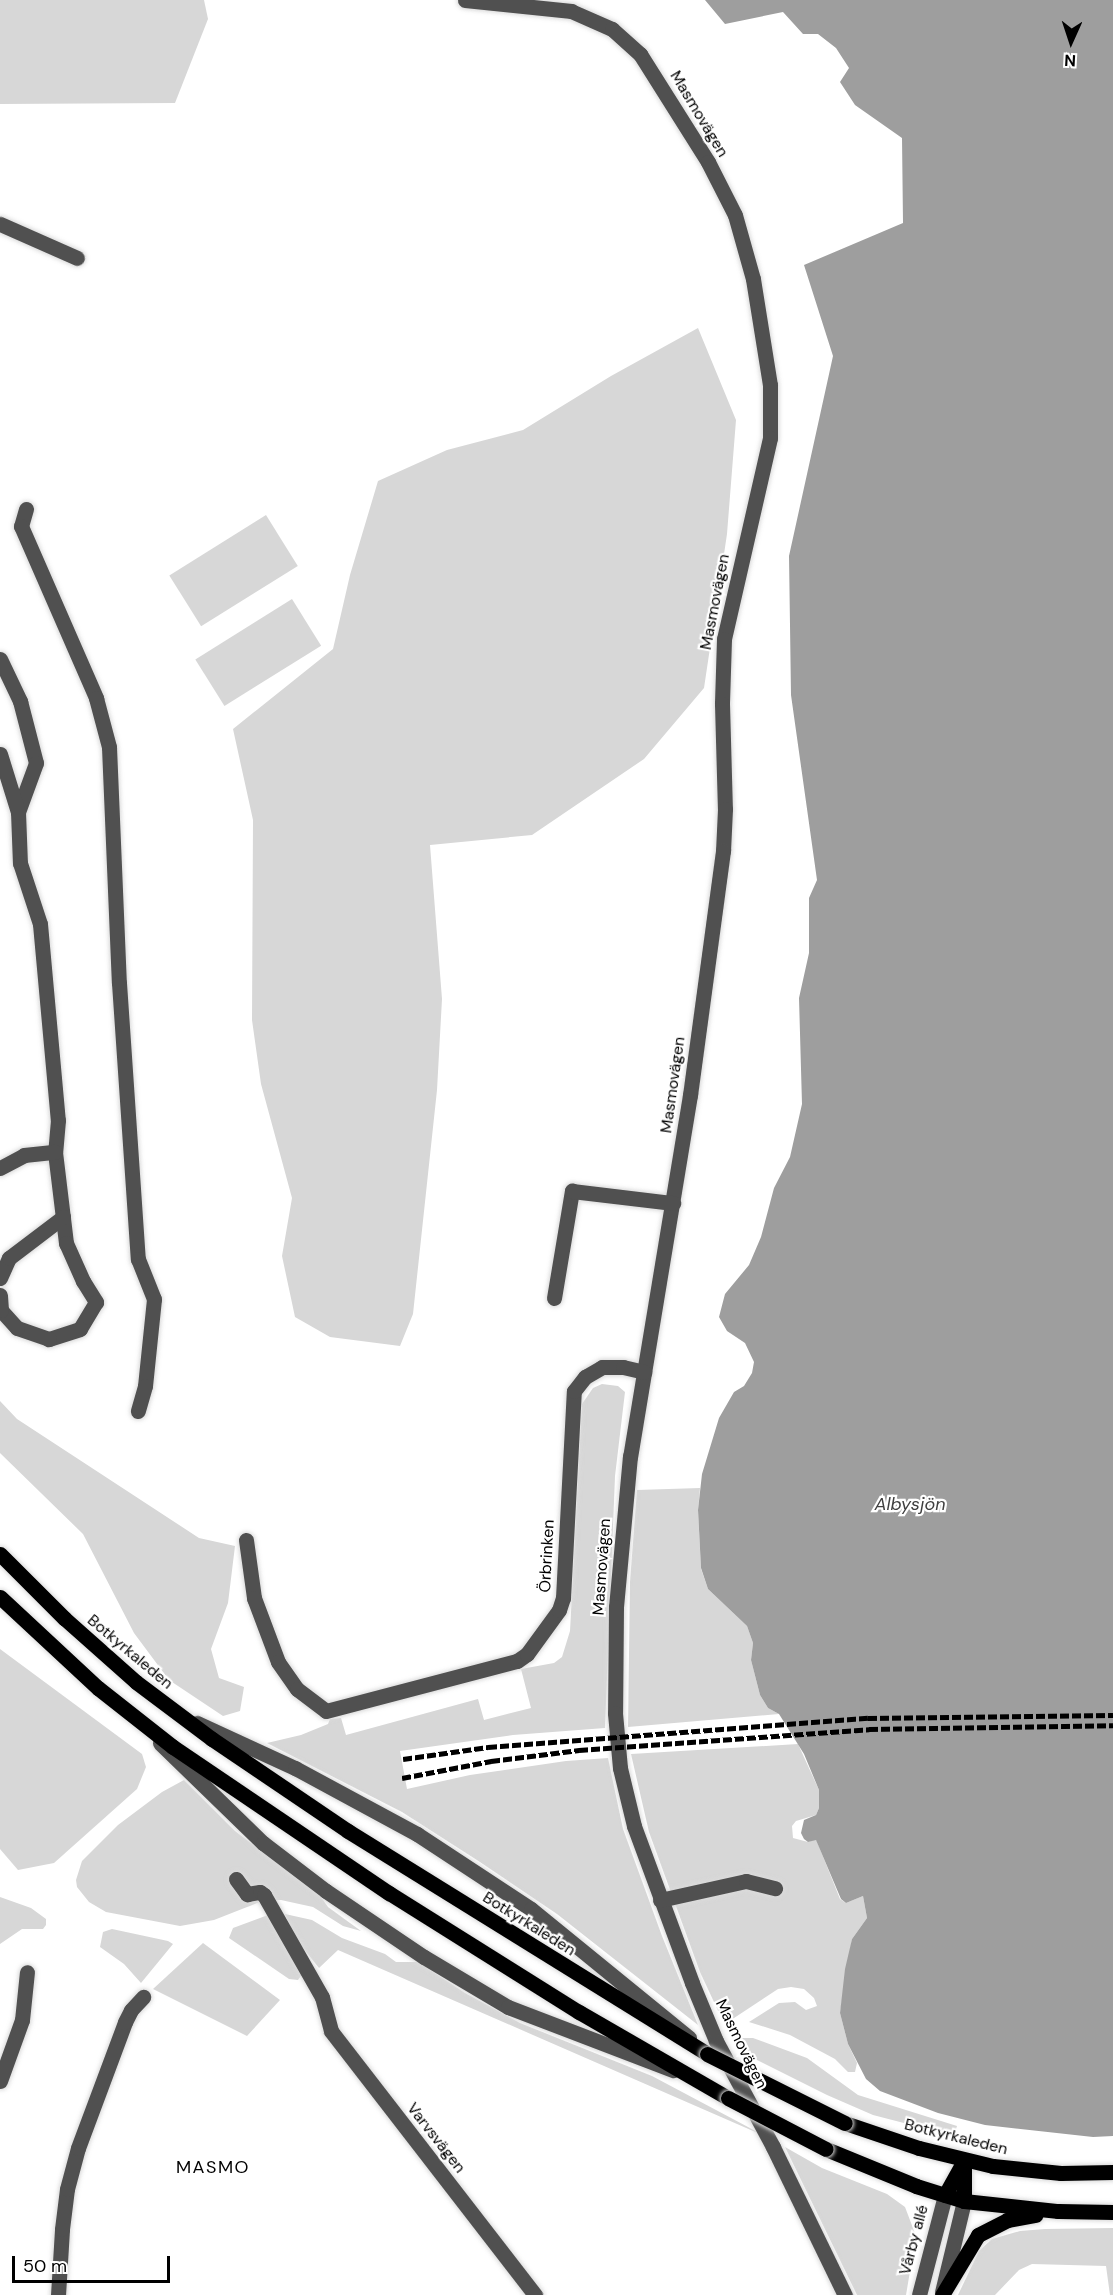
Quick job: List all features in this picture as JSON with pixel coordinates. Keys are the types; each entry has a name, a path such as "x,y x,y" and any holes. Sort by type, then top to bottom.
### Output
{"main road":[{"name":"Botkyrkaleden","path":"0,1554 104,1654 177,1713 348,1832 707,2055 845,2123 964,2161 1036,2172 1113,2172"},
{"path":"0,1597 69,1663 141,1724 389,1893 579,2012 728,2098 826,2149 964,2201 1059,2211 1113,2212"},
{"path":"945,2195 964,2161"},
{"path":"964,2161 964,2201"},
{"path":"942,2295 972,2242 985,2230 1006,2220 1059,2211"}],"street":[{"name":"Masmovägen","path":"465,0 571,11 612,29 629,43 656,77 708,162 735,215 753,279 770,385 772,421 724,639 722,704 725,809 723,851 690,1095 644,1372 622,1522 616,1607 615,1713 625,1792 637,1836 660,1900 716,2041 773,2147 845,2295"},
{"path":"0,224 77,258"},
{"path":"26,509 21,526 96,698 109,747 119,982 138,1259 154,1299 145,1386 138,1411"},
{"path":"0,659 20,701 36,763 18,813"},
{"path":"0,754 18,813 20,863 40,924 58,1120 55,1152 66,1243 83,1281 96,1302 80,1329 49,1339 17,1328 1,1310 0,1295"},
{"path":"0,1168 24,1155 55,1152"},
{"path":"554,1298 572,1191 673,1203"},
{"path":"0,1278 9,1258 63,1217"},
{"name":"Örbrinken","path":"246,1540 255,1598 278,1662 297,1689 326,1711 517,1661 527,1654 559,1610 563,1598 574,1391 585,1377 602,1367 623,1366 644,1372"},
{"path":"177,1713 360,1801 466,1865 531,1909 587,1952 664,2015 707,2055"},
{"path":"141,1724 263,1843 326,1891 424,1957 508,2007 635,2058 690,2076"},
{"name":"Varvsvägen","path":"236,1879 247,1894 256,1892 264,1895 322,1997 331,2031 535,2295"},
{"path":"660,1900 746,1881 775,1888"},
{"path":"0,2081 22,2020 27,1972"},
{"path":"58,2295 62,2229 68,2189 78,2148 125,2022 131,2010 143,1997"},
{"name":"Vårby allé","path":"919,2295 945,2195"},
{"path":"942,2295 964,2201"}],"shaded area":[{"path":"0,0 204,0 208,19 175,103 0,104"},
{"path":"698,328 736,420 727,534 704,688 644,759 532,835 430,845 442,999 437,1090 413,1314 400,1346 330,1337 295,1317 282,1256 292,1198 261,1084 252,1020 253,820 233,729 333,649 350,575 378,481 447,450 523,430 611,376"},
{"path":"266,515 298,566 201,626 169,575"},
{"path":"292,599 321,646 224,706 195,659"},
{"path":"602,1384 618,1386 625,1392 615,1476 605,1728 513,1735 400,1751 407,1789 470,1775 566,1761 608,1758 623,1829 662,1936 698,2025 557,1914 480,1862 402,1812 267,1743 301,1735 328,1724 330,1719 341,1718 346,1735 478,1699 484,1720 531,1708 521,1669 554,1663 562,1657 570,1631 582,1404 593,1388"},
{"path":"0,1401 17,1419 199,1538 235,1546 228,1603 211,1649 219,1678 244,1687 240,1711 223,1716 169,1680 134,1633 83,1534 0,1453"},
{"path":"700,1488 698,1511 701,1569 708,1589 747,1626 753,1643 751,1660 760,1695 768,1708 779,1714 628,1727 630,1582 637,1490"},
{"path":"0,1649 142,1754 146,1767 137,1789 54,1863 18,1870 0,1849"},
{"path":"798,1744 819,1790 819,1808 816,1815 796,1821 792,1826 793,1838 808,1842 816,1839 840,1899 846,1903 863,1896 867,1918 852,1939 840,2013 848,2044 857,2063 855,2072 848,2072 835,2059 790,2035 749,2022 779,2003 795,2002 806,2010 817,2006 814,1998 804,1989 791,1987 778,1989 731,2020 724,2020 720,2015 700,1972 649,1832 631,1754"},
{"path":"184,1780 235,1831 361,1931 343,1926 313,1907 281,1900 262,1901 214,1920 180,1926 106,1912 89,1902 77,1887 76,1880 82,1861 118,1825 162,1792"},
{"path":"0,1897 31,1908 46,1919 46,1925 43,1929 22,1929 0,1944"},
{"path":"285,1914 312,1920 342,1938 385,1954 396,1962 418,1962 465,1993 520,2023 652,2076 767,2137 338,1950 319,1968 295,1938"},
{"path":"268,1915 303,1973 298,1980 289,1979 229,1938 233,1928"},
{"path":"112,1929 173,1944 141,1983 124,1964 100,1947 103,1932"},
{"path":"203,1943 280,2000 247,2036 153,1989"},
{"path":"742,2038 753,2038 807,2058 858,2095 957,2126 954,2136 873,2115 827,2095 745,2054 737,2045"},
{"path":"785,2147 822,2168 887,2194 905,2207 916,2236 906,2295 857,2295"},
{"path":"1113,2228 1113,2295 1110,2295 1106,2266 1032,2264 1019,2270 995,2295 958,2295 979,2251 992,2239 1020,2231"}],"water":[{"name":"Albysjön","path":"705,0 1113,0 1113,2136 1093,2137 985,2125 938,2113 880,2091 866,2079 848,2044 840,2013 845,1969 852,1939 867,1918 863,1896 846,1903 841,1899 816,1840 808,1842 801,1833 804,1820 816,1815 819,1808 819,1790 804,1754 779,1714 768,1708 760,1695 751,1660 753,1643 747,1626 708,1589 701,1568 698,1510 702,1474 719,1418 734,1392 744,1386 752,1373 754,1362 745,1343 727,1331 719,1317 725,1294 749,1265 761,1237 774,1188 790,1157 802,1104 799,998 809,953 809,898 817,880 791,695 789,556 833,356 804,265 903,223 902,138 855,105 840,82 849,68 836,48 818,34 803,34 783,12 725,24"}],"railway":[{"path":"403,1759 488,1747 868,1718 1113,1715"},
{"path":"402,1778 491,1761 579,1750 869,1729 1113,1725"}],"district":[{"name":"MASMO","path":"213,2167"}]}
